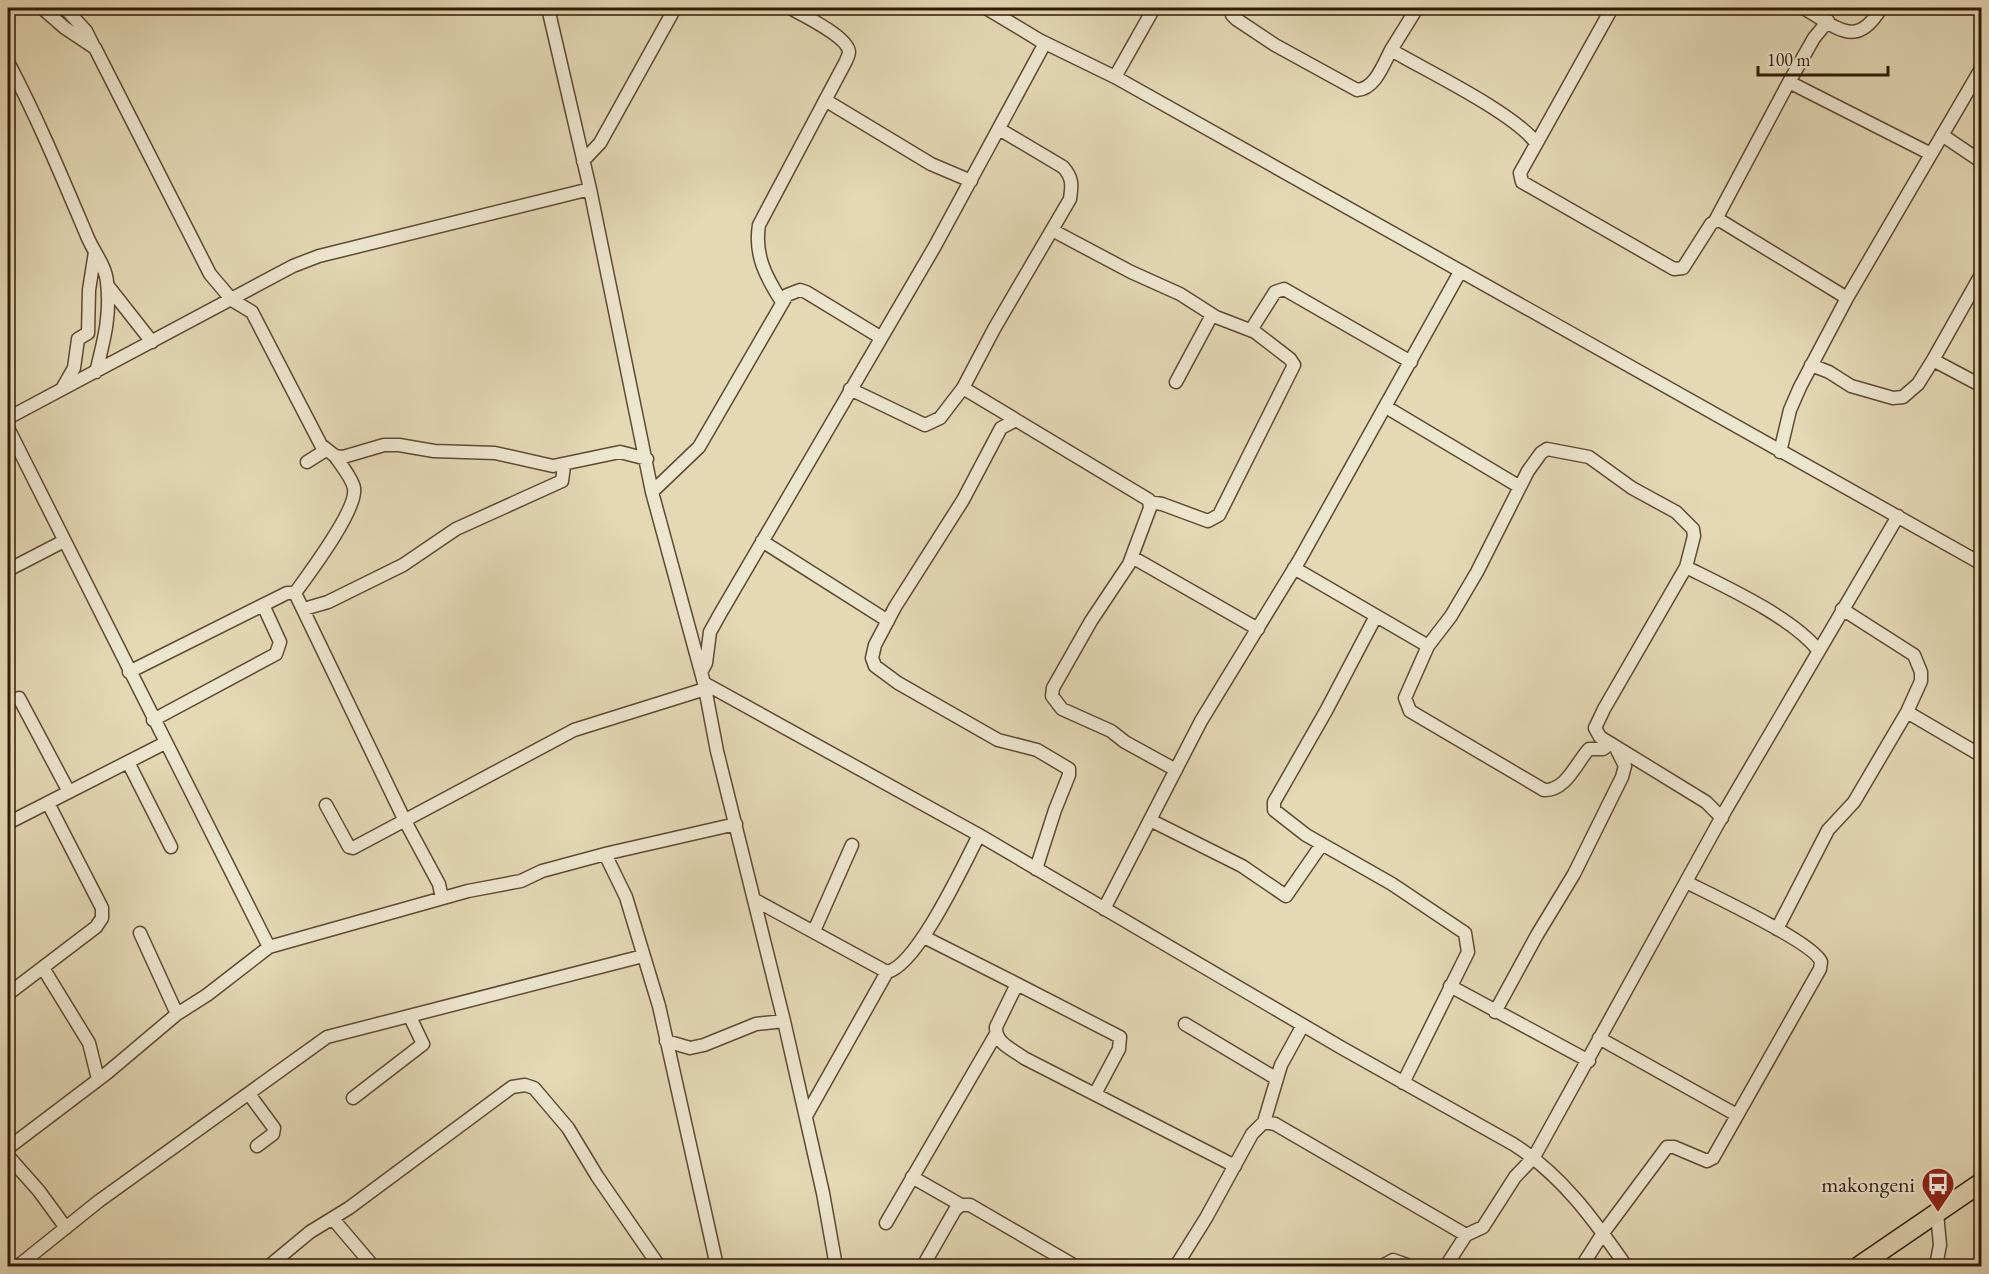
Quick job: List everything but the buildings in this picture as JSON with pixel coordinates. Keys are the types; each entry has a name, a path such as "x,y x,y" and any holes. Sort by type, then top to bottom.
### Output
{"highway":[{"path":"1859,1266 1982,1182"}],"street":[{"path":"42,8 65,28 95,48"},
{"path":"66,8 86,31 128,118 210,274 232,300 252,312 321,445 331,453 354,486 354,497 334,537 295,593"},
{"path":"548,8 584,161 652,492 703,681 784,1021 836,1266"},
{"path":"584,161 600,143 675,8"},
{"path":"782,302 769,283 761,262 756,244 759,225 849,52 846,45 825,28 790,8"},
{"path":"986,8 1045,44 1115,76 1982,564"},
{"path":"1115,76 1155,8"},
{"path":"1233,8 1232,15 1275,45 1357,90 1365,90 1372,84 1417,8"},
{"path":"1612,8 1520,173 1522,182 1674,269 1683,268 1715,220 1789,82 1814,38 1828,21"},
{"path":"1803,8 1846,31 1860,33 1867,28 1881,8"},
{"path":"703,681 710,632 971,181 1045,44"},
{"path":"1391,50 1523,128 1536,143"},
{"path":"8,62 38,120 106,276 108,332 96,372"},
{"path":"1780,452 1790,410 1847,298 1982,67"},
{"path":"1789,82 1931,154"},
{"path":"825,100 931,164 971,181"},
{"path":"850,388 925,425 940,418 963,388 1070,199 1072,185 1070,174 1063,167 999,129"},
{"path":"1942,135 1982,162"},
{"path":"8,418 293,266 319,256 590,189"},
{"path":"1715,220 1721,221 1847,298"},
{"path":"1052,230 1131,272 1180,294 1212,315 1266,338 1294,365 1219,515 1208,520 1162,504 1149,502"},
{"path":"62,389 74,368 78,339 87,333 95,252"},
{"path":"1104,909 1212,701 1294,568 1460,272"},
{"path":"1812,365 1829,372 1851,386 1893,398 1903,397 1911,392 1933,360 1982,273"},
{"path":"108,286 152,342"},
{"path":"1251,330 1275,292 1284,289 1411,362"},
{"path":"652,492 699,447 782,302 794,291 806,292 880,337"},
{"path":"1176,382 1212,315"},
{"path":"1933,360 1982,386"},
{"path":"963,388 1142,494 1149,502 1150,508 1132,557 1081,638 1053,688 1052,696 1062,709 1111,731 1125,742 1176,770"},
{"path":"993,406 1001,428"},
{"path":"1386,407 1520,487"},
{"path":"1016,420 1001,428 963,500 888,621 875,645 872,658 875,666 898,683 998,740 1037,750 1069,769 1069,775 1036,869"},
{"path":"8,428 269,947"},
{"path":"306,462 331,453 343,457 384,445 434,451 495,453 553,466 564,466 620,452 646,459"},
{"path":"1614,747 1589,749 1557,788 1544,790 1410,711 1406,705 1406,698 1428,646 1451,616 1478,572 1520,487 1541,453 1547,449 1589,457 1688,522 1693,529 1694,536 1686,567 1595,728 1600,737 1614,747 1706,802 1722,818"},
{"path":"304,609 328,602 402,565 456,529 526,495 562,481 564,466"},
{"path":"1446,1266 1466,1235 1480,1230 1515,1177 1534,1157 1722,818 1898,516"},
{"path":"8,570 64,541"},
{"path":"762,541 888,621"},
{"path":"1132,557 1258,629"},
{"path":"1686,567 1762,608 1804,636 1818,650"},
{"path":"1294,568 1428,646"},
{"path":"129,672 286,593 295,593"},
{"path":"295,593 405,821 439,884 442,898"},
{"path":"153,720 276,654 280,642 263,605"},
{"path":"1777,929 1828,830 1854,802 1907,712 1921,681 1921,672 1914,655 1842,609"},
{"path":"1376,616 1326,711 1274,802 1274,810 1279,816 1322,844 1392,884 1466,933 1468,952 1403,1083"},
{"path":"326,805 349,847 353,848 574,730 703,681 979,835 1534,1157 1573,1195 1626,1266"},
{"path":"19,698 69,792"},
{"path":"1907,712 1982,756"},
{"path":"8,823 165,743"},
{"path":"1495,1012 1537,935 1574,874 1622,777 1625,766 1614,747"},
{"path":"128,762 171,847"},
{"path":"8,994 96,927 102,918 102,908 48,802"},
{"path":"1150,820 1242,866 1286,896 1322,844"},
{"path":"8,1148 98,1079 177,1014 207,995 269,947 442,898 521,881 542,871 605,854 736,824"},
{"path":"806,1116 887,972 900,967 924,937 979,835"},
{"path":"814,931 852,845"},
{"path":"605,854 626,897 666,1041 716,1266"},
{"path":"1582,1266 1603,1233 1667,1147 1674,1147 1707,1161 1718,1150 1735,1114 1806,997 1821,962 1815,952 1777,929 1688,883"},
{"path":"755,900 887,972"},
{"path":"140,933 177,1014"},
{"path":"924,937 1120,1037 1119,1049 1095,1094"},
{"path":"18,1266 66,1228 327,1037 643,956"},
{"path":"43,968 89,1043 98,1079"},
{"path":"1017,984 996,1027 996,1034 1000,1041 1024,1058 1235,1166"},
{"path":"1450,986 1495,1012 1589,1060"},
{"path":"353,1098 423,1044 410,1017"},
{"path":"666,1041 690,1048 704,1045 756,1024 784,1021"},
{"path":"1185,1024 1277,1079"},
{"path":"1176,1266 1252,1134 1264,1122 1281,1065 1304,1025"},
{"path":"886,1223 996,1034"},
{"path":"1599,1038 1735,1114"},
{"path":"269,1266 310,1232 333,1219 512,1087 525,1085 534,1088 568,1128 597,1176 659,1266"},
{"path":"249,1094 274,1128 273,1134 257,1146"},
{"path":"1264,1122 1275,1124 1466,1235"},
{"path":"8,1156 39,1191 66,1228"},
{"path":"912,1177 961,1205 970,1205 1075,1266"},
{"path":"923,1266 955,1210 961,1205"},
{"path":"1936,1266 1940,1245 1937,1213"},
{"path":"333,1219 373,1266"},
{"path":"1382,1266 1393,1260 1410,1266"}],"place":[{"name":"makongeni","path":"1938,1213"}]}
